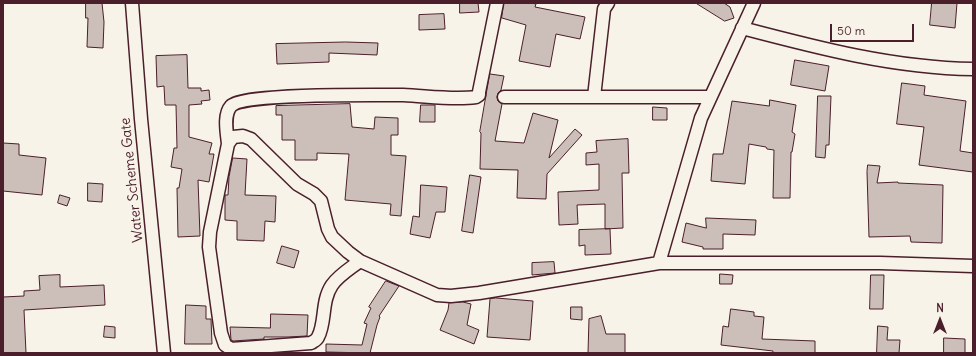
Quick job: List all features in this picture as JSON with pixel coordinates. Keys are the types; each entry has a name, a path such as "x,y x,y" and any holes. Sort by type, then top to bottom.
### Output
{"street":[{"name":"Water Scheme Gate","path":"132,3 141,119 164,353"},
{"path":"360,261 338,278 331,286 325,302 318,339 311,343 231,349 225,345 221,333 209,247 210,232 228,144 226,124 231,106 246,100 292,96 351,95 476,97 479,95 497,3"},
{"path":"594,98 604,9 608,3"},
{"path":"659,263 699,125 754,3"},
{"path":"742,28 816,47 873,58 915,65 973,69"},
{"path":"504,98 710,98"},
{"path":"228,144 233,137 243,136 251,139 298,184 314,194 321,201 328,229 332,237 360,261 437,295 451,296 479,293 659,263 880,263 973,266"}],"building":[{"path":"86,3 102,3 104,22 103,48 87,47 88,18 86,18"},
{"path":"460,3 478,3 479,12 460,13"},
{"path":"504,3 531,3 536,4 535,7 585,17 580,39 556,34 550,67 519,61 526,25 502,18"},
{"path":"696,3 724,3 730,7 734,18 725,21"},
{"path":"932,3 957,3 955,28 930,25"},
{"path":"444,14 445,29 419,30 419,15"},
{"path":"346,42 378,43 377,55 329,53 329,62 277,64 276,44"},
{"path":"187,55 188,88 201,88 201,91 209,90 210,100 201,101 202,104 189,105 189,137 212,143 209,154 214,154 209,182 198,180 200,236 178,237 177,188 179,188 182,169 171,167 174,148 177,148 176,105 165,105 164,86 157,87 156,56"},
{"path":"795,60 829,66 825,91 791,85"},
{"path":"490,74 504,76 501,90 497,97 498,101 502,104 495,141 524,143 533,113 558,120 549,158 575,129 582,135 547,174 546,199 517,198 518,170 480,169 480,132"},
{"path":"902,83 925,86 924,95 966,101 960,151 973,153 973,172 919,165 924,127 897,124"},
{"path":"818,96 831,96 829,145 826,145 825,158 816,157"},
{"path":"770,100 796,105 792,132 795,134 791,152 790,198 773,198 774,150 767,149 766,147 749,144 745,184 711,181 713,154 723,154 732,101 769,106"},
{"path":"350,104 352,127 374,129 375,117 398,118 398,135 391,135 391,155 406,156 401,216 390,215 391,204 345,200 349,154 317,153 317,160 295,160 295,140 282,140 282,115 276,115 276,106"},
{"path":"421,105 435,105 435,122 420,122"},
{"path":"653,107 667,108 667,120 653,120"},
{"path":"628,139 629,173 622,173 623,228 605,229 605,204 577,205 578,224 559,225 558,192 599,190 599,164 586,165 586,153 597,152 596,141"},
{"path":"3,143 19,144 19,155 46,158 42,195 3,191"},
{"path":"233,158 247,159 245,195 276,196 275,222 265,221 264,241 237,240 237,221 225,220 225,195 228,195 229,177"},
{"path":"868,165 880,166 877,183 898,182 943,185 942,243 911,242 910,236 869,237"},
{"path":"470,175 481,177 473,233 462,231"},
{"path":"88,183 103,184 102,202 88,201"},
{"path":"421,185 447,187 445,212 436,212 430,238 410,234 413,216 419,217"},
{"path":"60,195 70,198 67,206 58,203"},
{"path":"706,218 756,220 755,235 723,234 723,249 703,249 703,247 682,242 686,223 706,228"},
{"path":"610,229 611,254 585,255 585,245 579,246 579,230"},
{"path":"282,246 299,251 294,268 277,263"},
{"path":"554,262 555,273 532,275 532,263"},
{"path":"720,274 733,275 732,284 720,284"},
{"path":"60,275 60,287 104,285 105,305 24,310 26,353 3,353 3,297 24,296 24,291 40,290 39,276"},
{"path":"871,275 884,275 883,309 870,309"},
{"path":"386,281 399,286 379,316 380,317 370,353 326,352 326,344 362,345 367,324 364,323 371,308 369,307"},
{"path":"496,298 533,301 530,340 487,337 490,299"},
{"path":"463,302 471,304 467,325 479,330 474,344 440,330 448,310 449,303"},
{"path":"186,305 206,306 206,319 211,319 212,344 185,344"},
{"path":"571,307 582,307 582,320 571,319"},
{"path":"731,309 754,312 754,316 764,317 762,339 815,341 815,353 773,353 773,351 721,345 723,326 728,327"},
{"path":"271,314 308,315 307,336 264,337 264,339 231,340 230,327 270,328"},
{"path":"601,316 606,334 625,334 625,353 588,353 589,319"},
{"path":"105,326 115,327 115,338 104,337"},
{"path":"878,326 888,327 887,340 900,340 899,353 877,353"},
{"path":"944,338 965,339 965,353 944,353"}]}
